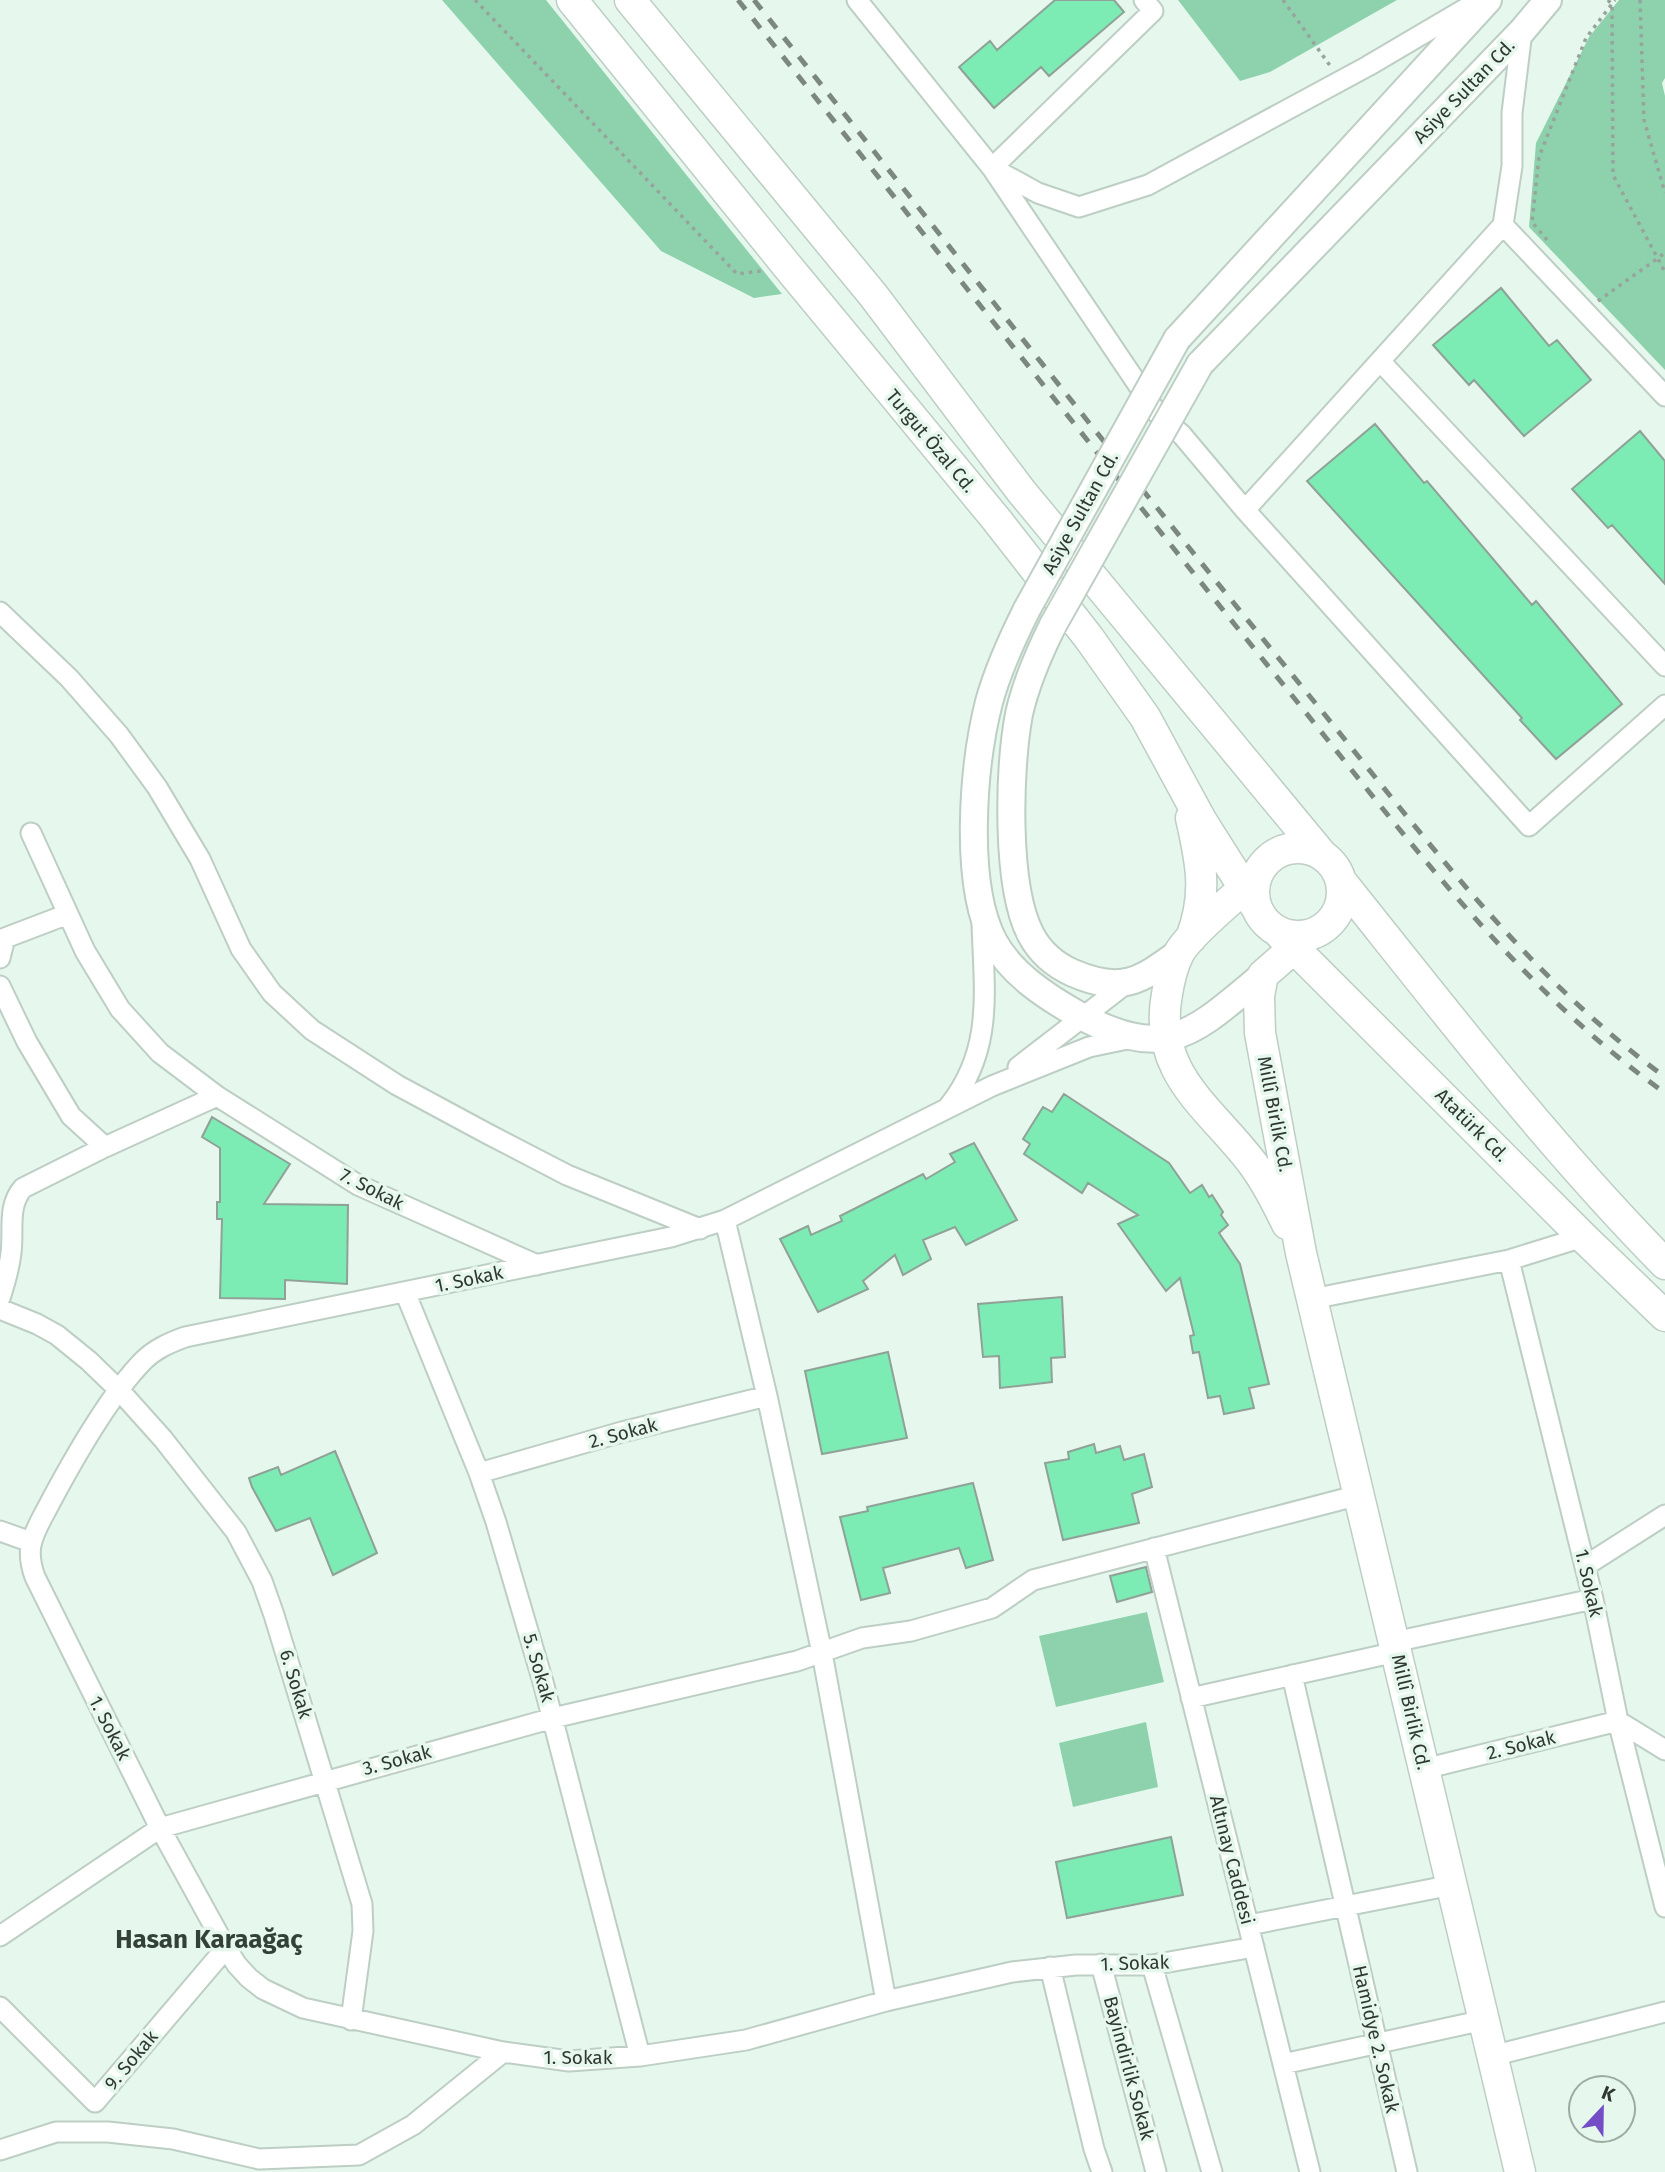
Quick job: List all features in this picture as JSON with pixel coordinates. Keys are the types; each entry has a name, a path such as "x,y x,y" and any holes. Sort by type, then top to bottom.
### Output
{"main road":[{"name":"Turgut Özal Cd.","path":"572,0 996,519 1089,638 1144,717 1185,791 1252,891"},
{"name":"Turgut Özal Cd.","path":"630,0 873,295 1030,502 1324,856"},
{"name":"Asiye Sultan Cd.","path":"1151,1039 1092,1024 1048,996 1016,971 995,942 981,905 975,845 975,803 983,728 999,671 1027,609 1177,339 1488,0"},
{"name":"Asiye Sultan Cd.","path":"1127,983 1101,983 1052,961 1031,936 1019,900 1014,864 1012,809 1014,744 1028,683 1053,625 1200,364 1522,31 1548,0"},
{"path":"1151,1039 1164,1009 1168,987 1200,909 1202,875 1185,791"},
{"path":"1127,983 1158,967 1252,891 1268,859 1280,851 1310,849 1324,856 1334,866 1341,881 1494,1072 1614,1212 1665,1264"},
{"path":"1151,1039 1186,1032 1210,1018 1263,975 1294,939 1321,931 1332,922 1343,896 1341,881"},
{"path":"1252,891 1267,925 1294,939"},
{"name":"Atatürk Cd.","path":"1294,939 1583,1237 1665,1316"},
{"name":"Millî Birlik Cd.","path":"1263,975 1258,1014 1260,1033 1301,1253 1520,2172"},
{"name":"Millî Birlik Cd.","path":"1151,1039 1174,1065 1195,1097 1252,1163 1271,1191 1301,1253"}],"street":[{"path":"857,0 992,167 1157,413 1182,435 1245,510 1529,826 1665,705"},
{"path":"992,167 1153,11 1144,0"},
{"path":"992,167 1038,193 1079,207 1148,185 1341,80 1480,0"},
{"path":"1245,510 1503,225 1512,166 1512,113 1522,31"},
{"path":"1503,225 1665,396"},
{"path":"1380,361 1665,666"},
{"path":"0,612 69,678 119,735 200,859 241,949 272,993 312,1030 397,1085 567,1175 700,1229"},
{"name":"7. Sokak","path":"31,833 85,951 120,1009 160,1053 217,1096 358,1185 537,1265"},
{"path":"946,1110 968,1078 981,1039 984,999 981,905"},
{"path":"0,958 5,938 68,914"},
{"path":"1085,978 1096,991 1092,1024"},
{"path":"992,1086 1092,1024 1127,983"},
{"path":"0,986 27,1042 71,1116 105,1146"},
{"path":"992,1086 1092,1024"},
{"name":"1. Sokak","path":"992,1086 725,1220 700,1229 176,1340 155,1350 120,1391 63,1480 32,1542 30,1554 35,1577 160,1828 226,1948 237,1965 263,1989 303,2008 502,2052 569,2061 640,2056 746,2040 966,1981 1050,1967 1152,1965 1254,1947"},
{"path":"0,1298 12,1252 14,1198 23,1188 105,1146 217,1096"},
{"path":"725,1220 767,1396 822,1653 886,2001"},
{"path":"1312,1299 1509,1260 1583,1237"},
{"name":"1. Sokak","path":"1509,1260 1593,1599 1618,1721 1665,1907"},
{"name":"5. Sokak","path":"405,1292 479,1473 552,1718 640,2056"},
{"name":"6. Sokak","path":"0,1309 57,1335 120,1391 188,1468 236,1532 251,1557 274,1615 362,1905 363,1931 351,2020"},
{"name":"2. Sokak","path":"479,1473 622,1432 767,1396"},
{"name":"3. Sokak","path":"0,1936 160,1828 552,1718 797,1661 862,1638 911,1631 992,1608 1033,1580 1359,1495"},
{"path":"1585,1566 1665,1515"},
{"path":"0,1531 32,1542"},
{"name":"Altınay Caddesi","path":"1154,1548 1310,2172"},
{"path":"1191,1698 1593,1599"},
{"name":"Hamidye 2. Sokak","path":"1292,1675 1407,2172"},
{"path":"1618,1721 1665,1750"},
{"name":"2. Sokak","path":"1424,1769 1618,1721"},
{"path":"1249,1925 1452,1885"},
{"name":"9. Sokak","path":"0,2007 96,2102 226,1948"},
{"name":"Bayindirlik Sokak","path":"1101,1964 1156,2172"},
{"path":"1152,1965 1212,2172"},
{"path":"1050,1967 1102,2172"},
{"path":"1492,2056 1665,2012"},
{"path":"1283,2064 1484,2020"},
{"path":"0,2150 56,2132 108,2132 173,2139 259,2159 359,2155 413,2125 502,2052"}],"path":[{"path":"475,0 737,274 788,267"},
{"path":"1283,0 1341,80"},
{"path":"1548,242 1532,222 1539,157 1586,38 1610,2 1615,0"},
{"path":"1640,0 1644,120 1665,193"},
{"path":"1610,2 1613,175 1665,272"},
{"path":"1605,311 1596,302 1665,253"}],"green space":[{"path":"442,0 546,0 782,294 754,298 661,251"},
{"path":"1178,0 1397,0 1270,72 1240,81"},
{"path":"1619,0 1665,0 1665,78 1662,83 1665,96 1665,370 1529,227 1536,143 1589,37"},
{"path":"1147,1612 1164,1682 1056,1707 1039,1636"},
{"path":"1146,1722 1158,1787 1073,1807 1059,1743"}],"building":[{"path":"1055,0 1114,0 1124,12 1049,76 1041,67 994,108 959,67 990,41 997,50"},
{"path":"1501,288 1549,346 1557,340 1591,380 1524,436 1474,380 1469,385 1433,345"},
{"path":"1375,424 1532,605 1536,601 1622,704 1556,759 1307,481"},
{"path":"1640,431 1665,461 1665,584 1612,525 1608,528 1572,489"},
{"path":"1064,1094 1169,1163 1190,1193 1202,1185 1223,1212 1221,1215 1228,1225 1219,1233 1240,1264 1269,1384 1249,1388 1254,1408 1224,1414 1220,1396 1208,1398 1199,1352 1193,1353 1190,1336 1194,1335 1180,1278 1166,1291 1118,1224 1138,1215 1088,1183 1082,1193 1024,1154 1030,1144 1023,1139 1043,1107 1052,1112"},
{"path":"212,1117 290,1164 264,1204 348,1205 347,1284 285,1280 285,1299 220,1298 222,1219 217,1219 217,1202 220,1202 220,1148 202,1137"},
{"path":"974,1143 1017,1220 966,1245 955,1227 923,1240 931,1259 903,1275 895,1255 863,1281 868,1289 818,1312 780,1239 808,1226 811,1235 842,1221 840,1216 923,1174 926,1179 955,1162 950,1154"},
{"path":"1062,1297 1065,1357 1051,1358 1052,1382 1000,1388 999,1356 983,1357 978,1304"},
{"path":"888,1352 907,1438 822,1454 805,1371"},
{"path":"1094,1444 1096,1453 1120,1446 1124,1460 1144,1454 1152,1487 1132,1494 1139,1523 1063,1540 1045,1463 1069,1459 1068,1452"},
{"path":"335,1451 377,1553 333,1575 310,1518 276,1531 249,1478 278,1467 281,1475"},
{"path":"973,1483 993,1560 966,1568 959,1548 883,1568 890,1593 861,1600 840,1517 868,1511 867,1507"},
{"path":"1146,1567 1152,1592 1117,1602 1110,1576"},
{"path":"1171,1837 1183,1895 1067,1918 1056,1862"}],"railway":[{"path":"738,0 1409,841 1504,950 1555,1001 1608,1049 1665,1093"},
{"path":"754,0 1164,517 1472,894 1563,991 1613,1036 1665,1077"}],"district":[{"name":"Hasan Karaağaç","path":"209,1939"}]}
